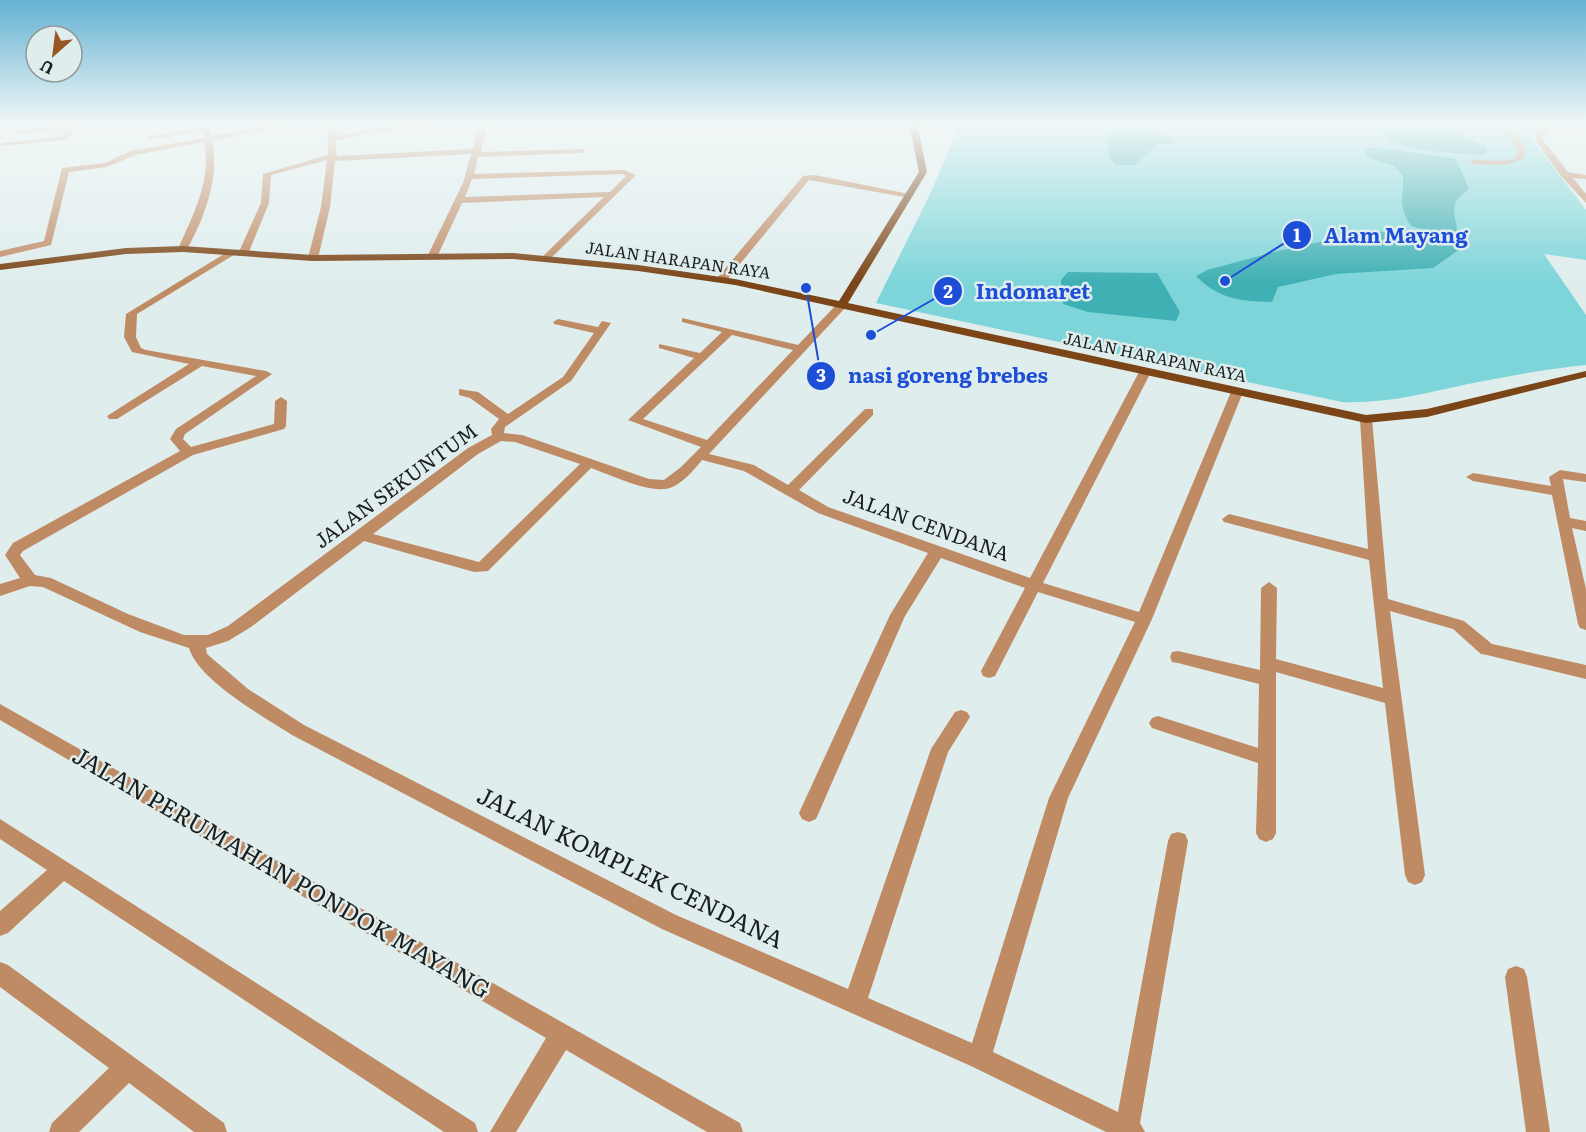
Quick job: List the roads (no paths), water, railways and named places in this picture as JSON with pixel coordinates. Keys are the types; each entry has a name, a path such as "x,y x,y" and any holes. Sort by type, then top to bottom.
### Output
{"main road":[{"path":"842,305 920,176"},
{"name":"JALAN HARAPAN RAYA","path":"0,267 126,251 183,249 313,258 546,258 722,279 1144,372 1366,418 1427,413 1586,374"}],"street":[{"path":"0,254 34,249 48,243 64,176"},
{"path":"183,249 204,195 208,176"},
{"path":"188,452 176,439 180,432 266,374 198,364 136,350 130,337 130,316 238,254 265,203 267,176"},
{"path":"313,258 327,209 331,176"},
{"path":"432,257 469,177 516,176"},
{"path":"546,258 631,176"},
{"path":"1566,176 1586,200"},
{"path":"722,279 806,178 815,177 910,195"},
{"path":"460,200 614,194"},
{"name":"JALAN SEKUNTUM","path":"196,643 212,640 231,631 473,451 499,437 517,438 648,483 661,485 672,481 706,451 842,305"},
{"path":"686,320 801,349"},
{"path":"499,437 497,429 507,419 567,379 604,327 558,322"},
{"path":"663,346 701,357 730,331"},
{"name":"JALAN CENDANA","path":"701,357 634,420 749,468 823,510 1035,586 1144,619"},
{"path":"113,416 198,364"},
{"path":"989,671 1144,372"},
{"path":"463,392 474,395 507,419"},
{"path":"979,1058 1059,798 1144,619 1238,392"},
{"path":"30,580 12,555 18,547 188,452 280,426 281,401"},
{"path":"790,491 869,412"},
{"path":"1366,418 1381,603 1415,875"},
{"path":"361,535 474,567 483,567 589,463"},
{"path":"1586,478 1559,474 1556,477 1586,624"},
{"path":"1473,477 1559,492"},
{"path":"1229,519 1378,556"},
{"path":"1563,520 1586,526"},
{"path":"809,813 898,615 938,550"},
{"path":"0,590 30,580 46,582 156,632 196,643"},
{"path":"1266,833 1269,588"},
{"path":"1381,603 1458,625 1487,649 1586,672"},
{"name":"JALAN KOMPLEK CENDANA","path":"196,643 200,657 242,694 298,730 669,922 979,1058 1130,1131"},
{"path":"1178,657 1267,671 1394,699"},
{"name":"JALAN PERUMAHAN PONDOK MAYANG","path":"0,711 731,1132"},
{"path":"855,1004 933,767 940,749 961,717"},
{"path":"1158,723 1266,758"},
{"path":"0,828 466,1132"},
{"path":"1130,1131 1178,841"},
{"path":"0,925 63,869"},
{"path":"0,973 215,1132"},
{"path":"1516,977 1538,1132"},
{"path":"502,1132 562,1035"},
{"path":"61,1132 128,1067"}],"place":[{"name":"Alam Mayang","path":"1225,281"},
{"name":"nasi goreng brebes","path":"806,288"},
{"name":"Indomaret","path":"871,335"}]}
